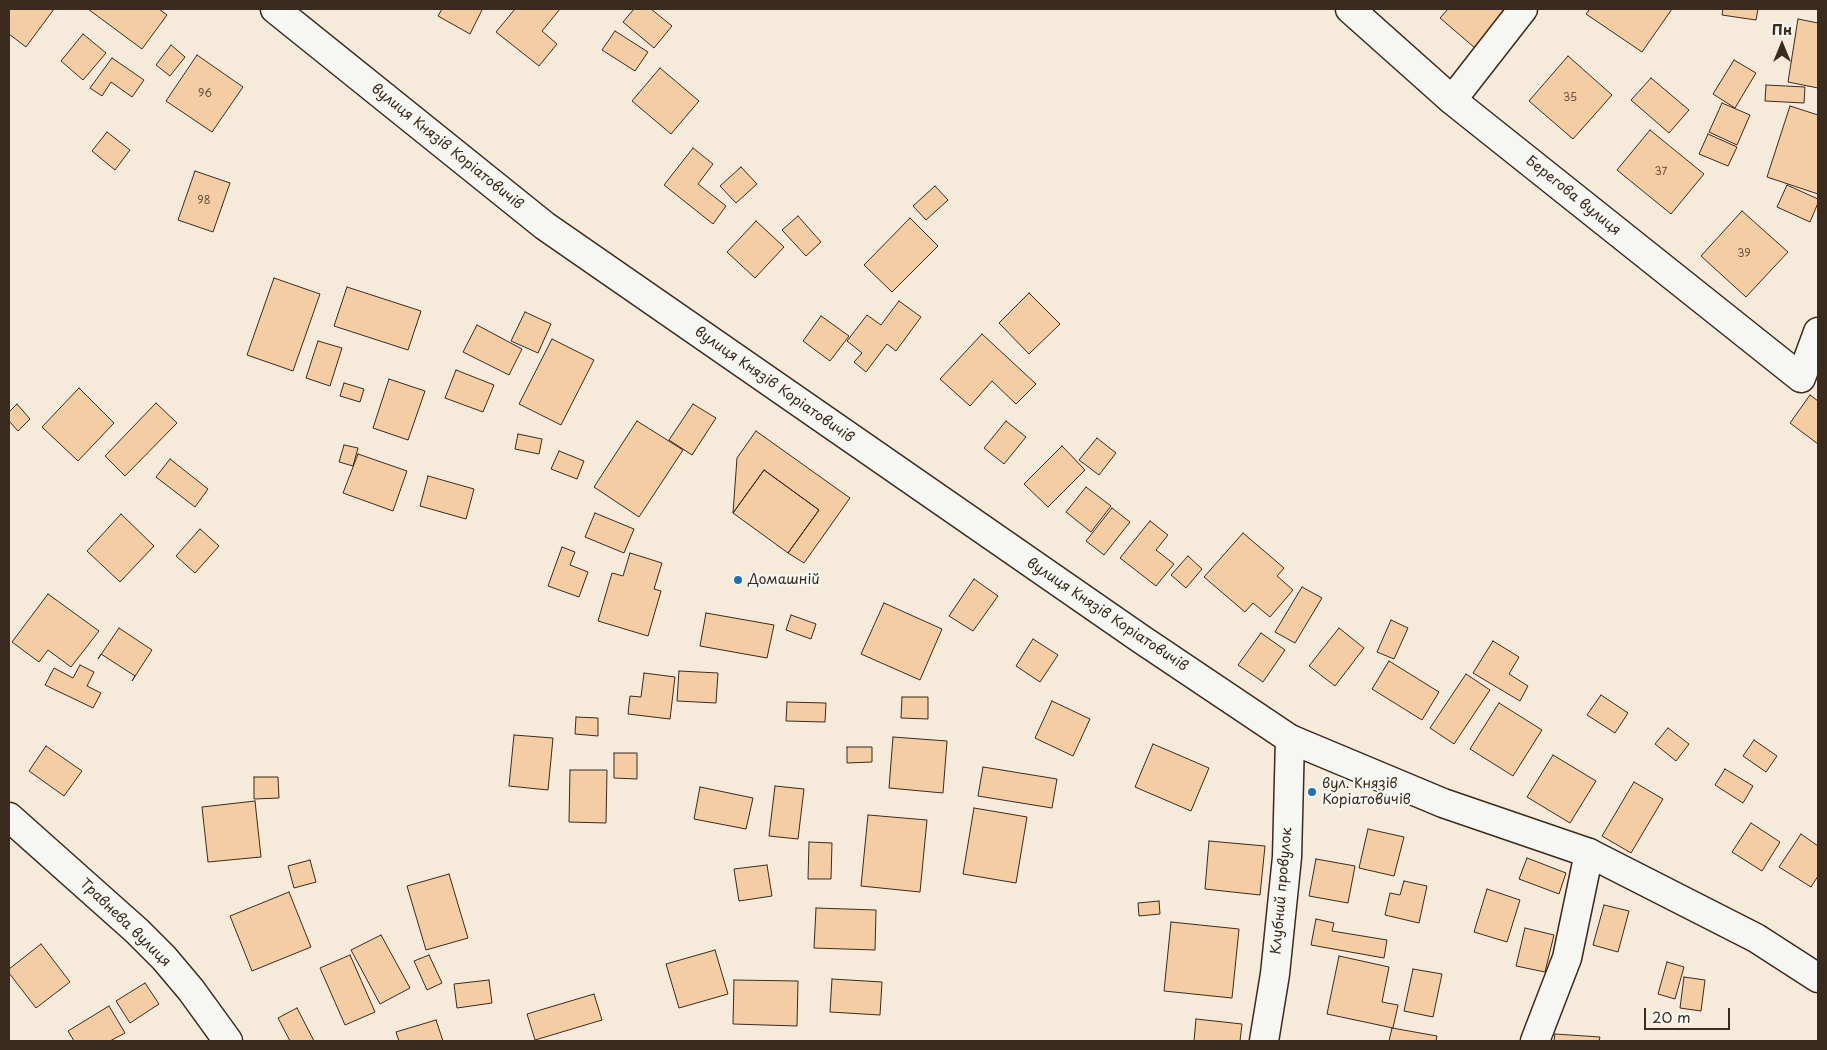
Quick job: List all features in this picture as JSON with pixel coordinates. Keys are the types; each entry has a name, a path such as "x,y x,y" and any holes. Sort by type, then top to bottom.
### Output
{"main road":[{"name":"вулиця Князів Коріатовичів","path":"275,9 545,226 1141,639 1290,739 1443,803 1589,853 1756,938 1818,978"},
{"name":"Берегова вулиця","path":"1350,9 1452,100 1801,378 1818,332"},
{"path":"1452,100 1523,9"},
{"name":"Клубний провулок","path":"1264,1041 1275,974 1287,857 1290,739"},
{"name":"Травнева вулиця","path":"9,817 137,931 164,958 191,990 228,1041"},
{"path":"1535,1041 1567,958 1589,853"}],"building":[{"path":"9,9 54,9 26,47 9,34"},
{"path":"88,9 159,9 167,15 142,49"},
{"path":"442,9 482,10 470,34 438,16"},
{"path":"515,9 560,9 542,31 557,44 539,66 496,32"},
{"path":"634,9 651,9 672,26 654,48 623,22"},
{"path":"1448,9 1508,9 1475,48 1440,18"},
{"path":"1590,9 1672,9 1642,52 1586,14"},
{"path":"1723,9 1758,9 1756,20 1722,15"},
{"path":"1798,19 1818,23 1818,88 1788,82"},
{"path":"615,31 648,52 635,71 602,50"},
{"path":"83,34 106,53 83,80 61,61"},
{"path":"171,45 185,57 170,76 156,65"},
{"path":"197,55 243,87 212,132 166,101"},
{"path":"1568,56 1612,95 1573,139 1529,101"},
{"path":"112,58 144,80 132,97 111,82 102,96 90,88"},
{"path":"1734,60 1756,73 1735,108 1713,94"},
{"path":"660,68 699,101 671,134 632,101"},
{"path":"1651,78 1689,110 1669,133 1631,100"},
{"path":"1766,85 1805,87 1804,103 1765,101"},
{"path":"1722,103 1750,115 1737,145 1709,132"},
{"path":"1790,106 1818,115 1818,194 1767,177"},
{"path":"1650,130 1704,174 1671,214 1617,170"},
{"path":"107,132 130,150 115,170 92,151"},
{"path":"1708,134 1737,147 1728,166 1699,154"},
{"path":"693,148 713,164 698,184 726,206 713,224 664,185"},
{"path":"741,167 757,184 736,203 720,186"},
{"path":"195,171 230,183 213,232 178,220"},
{"path":"1787,185 1818,199 1810,222 1777,207"},
{"path":"935,186 948,200 926,220 913,206"},
{"path":"1742,211 1788,252 1746,297 1701,256"},
{"path":"798,216 821,242 806,256 782,230"},
{"path":"910,218 938,246 892,292 864,265"},
{"path":"756,221 784,247 755,278 727,252"},
{"path":"274,278 320,294 293,371 247,355"},
{"path":"347,287 421,311 408,350 334,326"},
{"path":"1029,293 1060,324 1029,354 999,323"},
{"path":"899,301 921,317 896,351 887,344 866,372 854,362 862,353 847,341 867,315 881,325"},
{"path":"525,312 551,324 538,353 511,341"},
{"path":"821,316 849,336 830,361 803,341"},
{"path":"477,325 522,349 509,375 463,352"},
{"path":"982,334 1036,384 1016,404 992,381 970,406 940,379"},
{"path":"552,339 594,360 561,425 519,404"},
{"path":"318,341 342,348 330,386 306,378"},
{"path":"456,370 494,385 483,412 445,398"},
{"path":"389,379 425,391 408,440 373,428"},
{"path":"344,383 364,389 360,402 340,396"},
{"path":"79,388 114,423 78,461 42,427"},
{"path":"1810,395 1818,401 1818,444 1790,423"},
{"path":"156,403 177,423 125,476 105,456"},
{"path":"17,404 30,419 18,431 9,421 9,412"},
{"path":"693,404 716,418 692,455 669,440"},
{"path":"637,421 683,450 639,517 594,487"},
{"path":"1006,421 1026,437 1004,464 984,448"},
{"path":"756,431 850,498 804,563 788,553 819,510 764,470 733,513 737,458"},
{"path":"518,434 542,439 539,454 515,449"},
{"path":"1097,438 1116,453 1099,475 1079,460"},
{"path":"344,445 358,448 353,466 339,462"},
{"path":"1062,446 1085,470 1048,507 1024,484"},
{"path":"559,451 584,461 577,479 551,469"},
{"path":"358,454 407,471 393,511 343,493"},
{"path":"170,459 208,489 195,507 156,477"},
{"path":"764,470 819,510 788,553 733,513"},
{"path":"428,476 474,489 466,519 420,506"},
{"path":"1086,487 1111,506 1091,532 1066,512"},
{"path":"1112,508 1130,522 1104,555 1086,541"},
{"path":"595,513 634,529 624,553 585,537"},
{"path":"121,514 154,546 120,582 87,551"},
{"path":"1150,521 1168,535 1156,550 1174,564 1156,586 1120,558"},
{"path":"200,529 219,546 195,573 176,556"},
{"path":"1243,533 1284,568 1277,576 1293,590 1270,617 1253,603 1245,612 1204,577"},
{"path":"562,547 575,552 570,565 588,572 579,597 548,586"},
{"path":"630,553 662,563 654,589 661,591 648,636 598,621 612,573 623,576"},
{"path":"1188,556 1202,569 1186,588 1171,575"},
{"path":"974,579 998,596 973,631 949,616"},
{"path":"1302,587 1322,598 1295,643 1275,632"},
{"path":"48,594 99,631 71,667 48,650 39,662 12,642"},
{"path":"884,603 942,629 920,680 861,654"},
{"path":"706,613 774,625 767,658 700,646"},
{"path":"791,615 816,624 811,639 786,630"},
{"path":"1391,620 1408,628 1394,659 1377,652"},
{"path":"119,628 152,650 132,681 135,676 101,654"},
{"path":"1339,628 1364,648 1335,686 1309,666"},
{"path":"1261,633 1285,650 1263,682 1238,665"},
{"path":"1033,639 1058,655 1040,682 1016,666"},
{"path":"1493,641 1519,657 1509,674 1528,686 1520,701 1473,673"},
{"path":"1389,661 1439,692 1422,720 1372,689"},
{"path":"80,665 94,672 87,686 101,693 93,708 45,685 54,668 73,678"},
{"path":"679,671 718,673 716,703 677,701"},
{"path":"644,673 675,677 670,719 628,714 630,696 641,697"},
{"path":"1466,674 1490,690 1454,744 1430,728"},
{"path":"1601,695 1628,713 1615,733 1587,715"},
{"path":"902,697 928,697 928,719 901,718"},
{"path":"1052,701 1090,719 1073,756 1035,738"},
{"path":"787,702 826,703 825,722 786,721"},
{"path":"1499,703 1542,730 1513,776 1470,749"},
{"path":"576,717 598,718 598,736 575,734"},
{"path":"1668,728 1689,744 1676,761 1655,744"},
{"path":"514,735 553,738 548,790 509,786"},
{"path":"893,737 947,741 943,793 889,788"},
{"path":"1754,740 1777,756 1766,772 1743,756"},
{"path":"1153,744 1209,768 1191,811 1135,787"},
{"path":"46,746 82,771 64,796 29,771"},
{"path":"847,747 872,747 872,762 847,763"},
{"path":"614,753 637,753 637,779 614,778"},
{"path":"1553,755 1596,781 1570,823 1527,797"},
{"path":"983,767 1057,779 1052,808 978,796"},
{"path":"1725,769 1753,786 1743,803 1715,785"},
{"path":"570,770 607,770 606,823 569,822"},
{"path":"254,777 278,777 279,798 254,799"},
{"path":"1634,782 1663,799 1631,853 1602,836"},
{"path":"775,786 804,789 798,839 769,836"},
{"path":"700,787 753,798 746,829 694,819"},
{"path":"255,801 261,857 208,862 202,807"},
{"path":"974,808 1027,817 1016,883 963,874"},
{"path":"868,815 927,820 920,892 861,886"},
{"path":"1751,823 1780,842 1762,871 1732,852"},
{"path":"1368,829 1404,837 1394,876 1359,868"},
{"path":"1801,834 1818,846 1818,876 1811,887 1779,867"},
{"path":"1209,841 1265,846 1260,895 1205,889"},
{"path":"809,842 832,843 831,879 808,879"},
{"path":"1527,858 1566,873 1559,894 1519,879"},
{"path":"1316,859 1355,866 1348,903 1309,896"},
{"path":"310,860 316,882 294,888 288,866"},
{"path":"767,865 772,896 739,901 734,869"},
{"path":"449,874 468,938 426,950 407,886"},
{"path":"1404,881 1427,886 1419,923 1385,915 1390,893 1400,895"},
{"path":"1487,889 1520,900 1507,942 1474,932"},
{"path":"289,892 311,947 252,971 230,916"},
{"path":"1159,901 1160,914 1139,916 1138,903"},
{"path":"1604,905 1629,911 1618,952 1593,945"},
{"path":"816,908 876,910 875,950 814,948"},
{"path":"1316,919 1334,923 1332,931 1387,940 1384,958 1311,945"},
{"path":"1171,922 1239,929 1232,998 1164,991"},
{"path":"1525,928 1554,935 1545,972 1516,966"},
{"path":"381,935 410,988 380,1004 351,950"},
{"path":"41,944 70,982 36,1008 9,973 9,969"},
{"path":"715,950 728,994 679,1008 666,964"},
{"path":"350,955 375,1012 345,1025 320,968"},
{"path":"429,955 442,983 427,990 414,961"},
{"path":"1339,956 1389,967 1382,1002 1398,1005 1393,1028 1327,1014"},
{"path":"1667,962 1684,967 1675,999 1658,994"},
{"path":"1413,969 1442,974 1433,1017 1404,1011"},
{"path":"1684,977 1705,980 1701,1011 1680,1008"},
{"path":"832,979 882,982 880,1015 830,1012"},
{"path":"489,980 492,1003 457,1008 454,984"},
{"path":"734,980 798,981 797,1026 733,1024"},
{"path":"145,983 159,1004 130,1023 116,1001"},
{"path":"594,994 602,1020 535,1040 527,1014"},
{"path":"109,1006 125,1033 110,1041 74,1041 68,1031"},
{"path":"297,1008 314,1041 290,1041 278,1018"},
{"path":"1196,1019 1242,1024 1240,1041 1194,1041"},
{"path":"436,1020 443,1041 399,1041 396,1032"},
{"path":"1392,1028 1437,1036 1436,1041 1389,1041"},
{"path":"1555,1034 1600,1037 1599,1041 1554,1041"}],"place":[{"name":"Домашній","path":"738,580"},
{"name":"вул. Князів Коріатовичів","path":"1312,792"}]}
